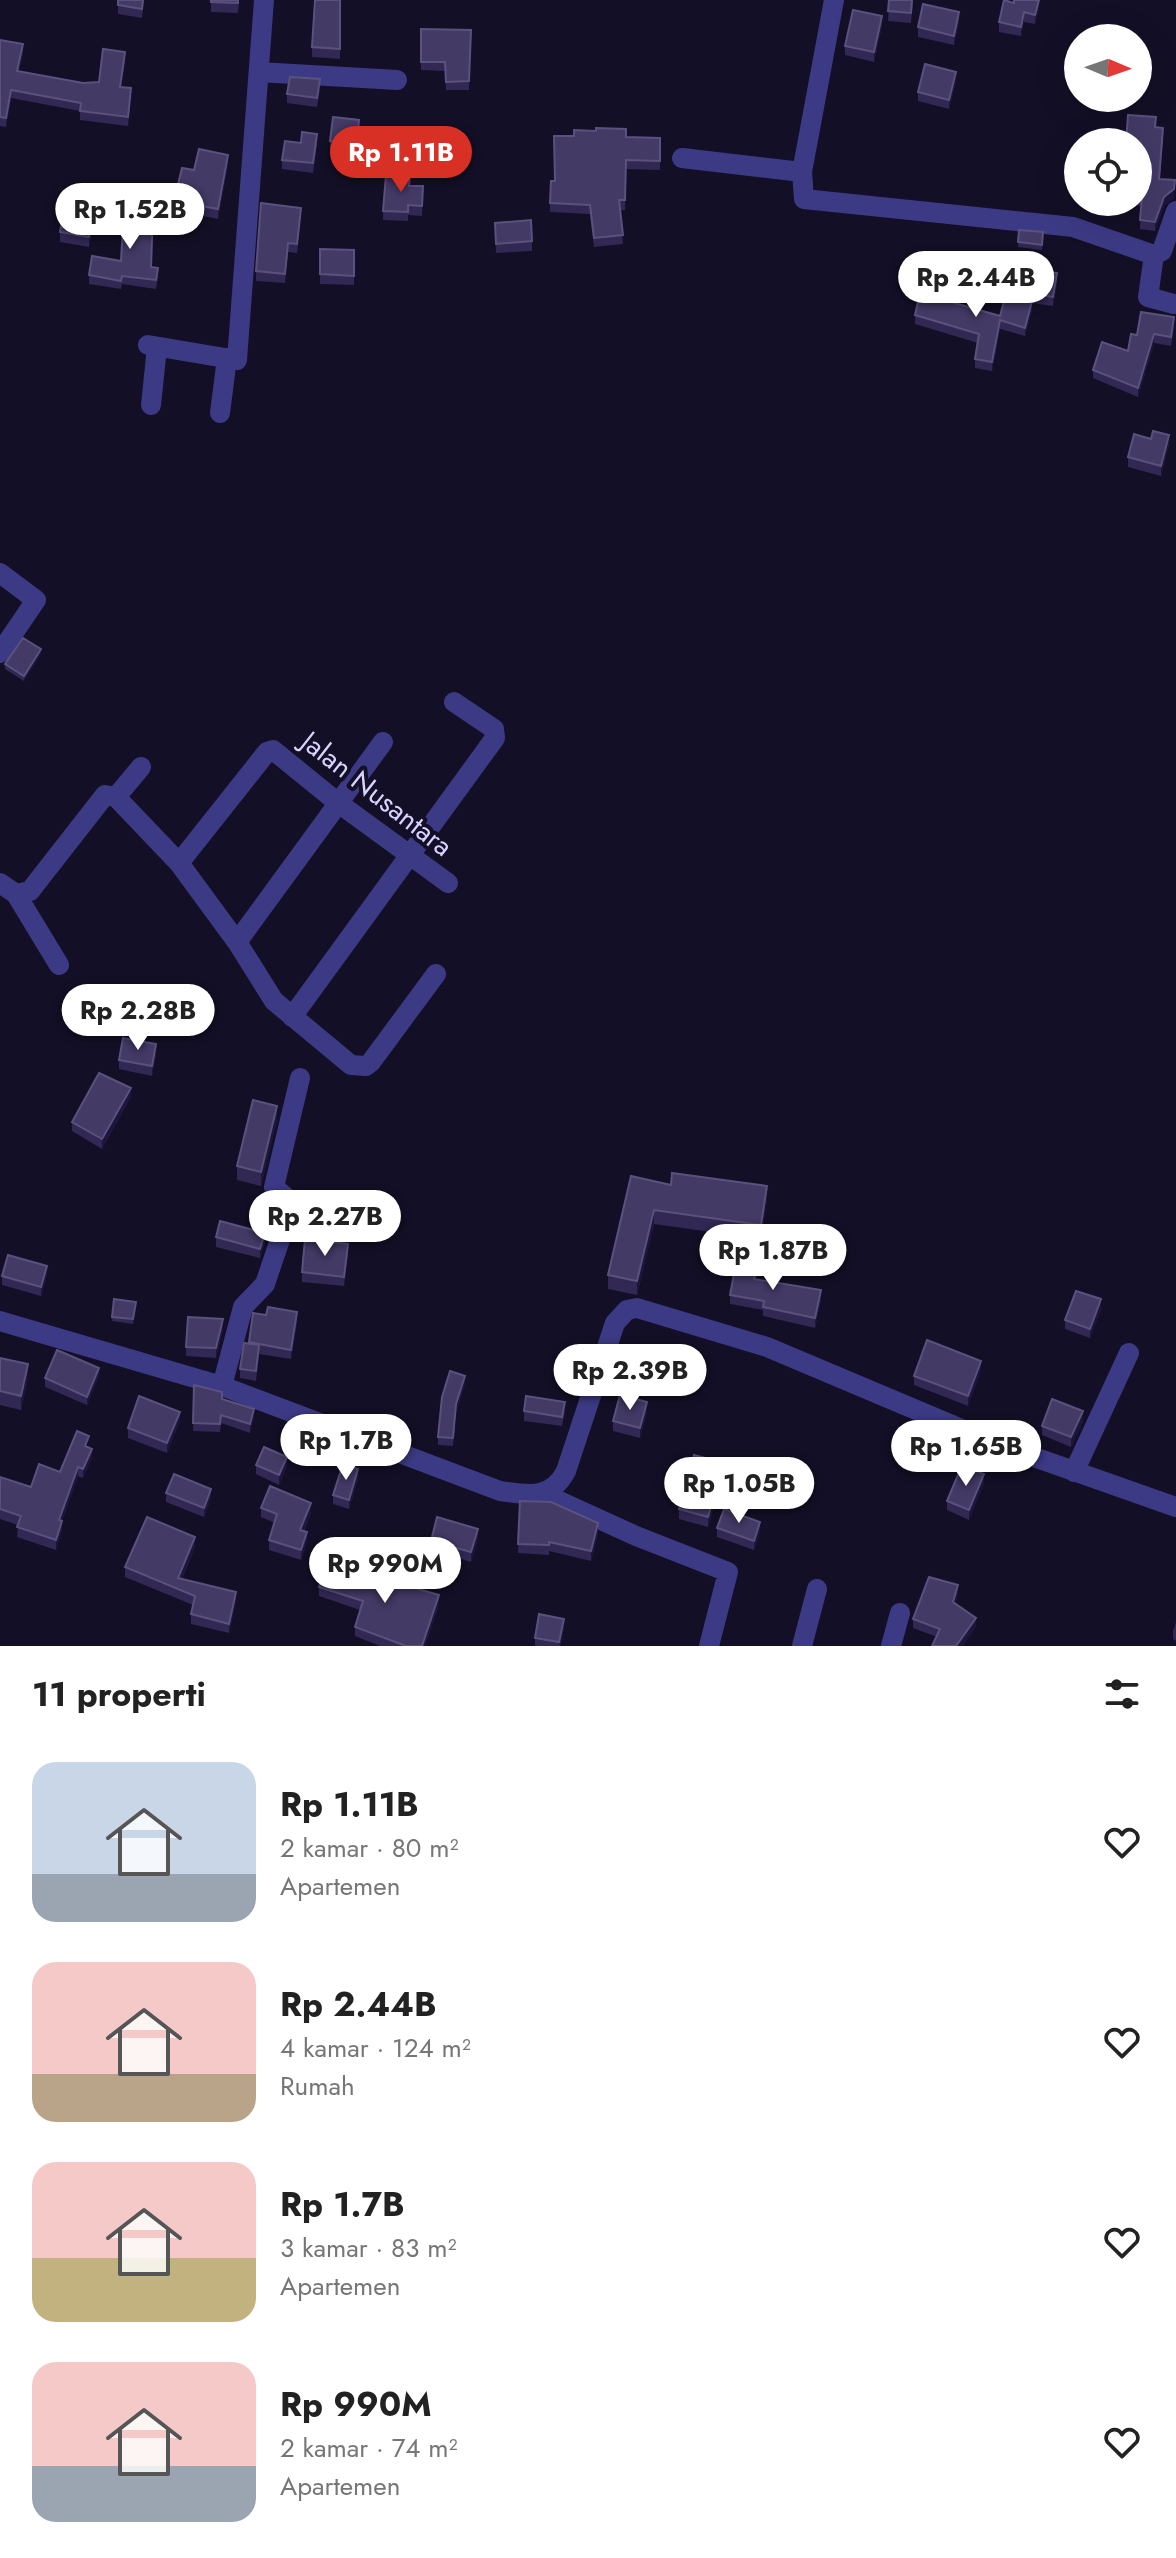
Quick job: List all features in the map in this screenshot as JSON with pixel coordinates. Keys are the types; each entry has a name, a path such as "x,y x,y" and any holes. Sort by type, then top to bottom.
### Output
{"street":[{"path":"151,405 152,346 237,360 264,0"},
{"path":"834,0 802,172 804,199 814,203 1073,227 1154,255 1162,251 1176,211"},
{"path":"259,72 397,80"},
{"path":"682,158 802,172"},
{"path":"1154,255 1148,297 1174,304"},
{"path":"220,413 227,358"},
{"path":"0,573 36,600 0,653"},
{"path":"292,1017 495,738 494,729 454,702"},
{"path":"237,942 383,742"},
{"name":"Jalan Nusantara","path":"179,863 271,750 448,883"},
{"path":"116,797 141,767"},
{"path":"59,965 8,889 34,887 101,796 116,797 179,863 237,942 274,1001 351,1065 366,1066 436,974"},
{"path":"222,1386 243,1307 265,1284 289,1213 288,1199 274,1187 300,1078"},
{"path":"544,1494 566,1471 615,1323 632,1308 767,1347 997,1444 1176,1507"},
{"path":"0,1321 222,1386 500,1491 544,1494 636,1536 728,1572 709,1646"},
{"path":"1074,1472 1129,1353"},
{"path":"802,1646 817,1589"},
{"path":"891,1646 900,1613"}],"building":[{"path":"118,0 143,0 142,9 118,5"},
{"path":"238,0 238,3 211,2"},
{"path":"315,0 340,0 340,49 312,47"},
{"path":"889,0 912,0 911,13 888,11"},
{"path":"1004,0 1014,3 1014,0 1039,0 1035,15 1024,12 1021,27 999,22"},
{"path":"923,4 959,12 954,36 918,27"},
{"path":"853,10 882,16 874,52 845,46"},
{"path":"421,29 471,30 469,81 446,82 445,62 421,62"},
{"path":"0,40 23,44 17,71 83,83 99,82 103,49 125,52 120,87 131,88 128,117 80,111 81,103 11,90 6,118 0,117"},
{"path":"925,64 956,72 949,100 918,92"},
{"path":"290,77 320,79 317,98 287,94"},
{"path":"1128,115 1156,117 1155,127 1163,128 1159,179 1175,180 1174,189 1164,197 1155,222 1140,220 1140,216 1152,216 1152,128 1127,128"},
{"path":"333,117 359,120 357,143 330,141"},
{"path":"596,128 626,129 626,137 660,138 660,161 626,160 625,200 619,200 623,235 594,238 590,205 550,203 551,181 555,181 554,136 574,136 574,130 596,131"},
{"path":"302,132 317,134 313,163 282,160 285,141 301,143"},
{"path":"199,149 228,155 218,209 174,201 182,168 194,170"},
{"path":"386,175 410,176 409,186 423,186 422,206 408,205 408,212 383,211"},
{"path":"261,203 301,208 297,244 288,243 285,274 256,271"},
{"path":"64,208 93,214 89,237 60,232"},
{"path":"124,210 153,211 151,267 158,268 156,280 122,276 121,281 89,275 92,256 121,261"},
{"path":"531,220 532,241 496,244 495,223"},
{"path":"1019,230 1043,232 1042,245 1018,242"},
{"path":"320,249 354,250 354,276 320,274"},
{"path":"1034,270 1057,273 1053,297 1031,294"},
{"path":"920,293 1000,316 1006,294 1032,301 1025,328 1000,320 992,362 975,359 979,334 915,315"},
{"path":"1141,312 1174,317 1171,337 1154,334 1138,388 1093,370 1102,342 1128,351 1131,334 1137,335"},
{"path":"1153,431 1169,435 1161,466 1128,457 1134,434 1151,439"},
{"path":"23,638 41,649 24,676 5,664"},
{"path":"123,1038 156,1044 152,1066 119,1060"},
{"path":"99,1073 131,1088 102,1139 72,1122"},
{"path":"253,1100 277,1106 261,1172 237,1166"},
{"path":"672,1173 767,1186 761,1225 654,1210 637,1281 608,1275 631,1176 671,1185"},
{"path":"220,1221 265,1233 260,1249 216,1237"},
{"path":"305,1239 348,1244 344,1277 302,1272"},
{"path":"8,1255 47,1266 41,1287 2,1276"},
{"path":"737,1258 758,1261 754,1279 821,1290 815,1318 763,1307 764,1301 730,1295"},
{"path":"1076,1291 1101,1299 1090,1329 1065,1320"},
{"path":"114,1299 136,1302 133,1319 112,1317"},
{"path":"268,1307 297,1312 291,1350 249,1342 253,1313 266,1315"},
{"path":"188,1317 223,1319 216,1348 186,1347"},
{"path":"927,1340 981,1361 968,1396 914,1376"},
{"path":"244,1343 259,1345 256,1371 240,1369"},
{"path":"57,1350 99,1368 87,1397 45,1378"},
{"path":"0,1358 28,1364 21,1396 0,1391"},
{"path":"450,1371 465,1376 456,1404 453,1438 438,1437 442,1397"},
{"path":"194,1385 222,1392 222,1399 254,1409 250,1424 221,1415 220,1424 193,1423"},
{"path":"620,1395 647,1402 640,1428 613,1421"},
{"path":"139,1396 180,1412 167,1443 128,1428"},
{"path":"526,1396 565,1402 562,1417 524,1411"},
{"path":"1052,1399 1083,1411 1071,1437 1042,1426"},
{"path":"77,1431 89,1436 85,1446 92,1449 83,1469 78,1467 59,1520 62,1521 56,1540 17,1527 21,1516 0,1509 0,1477 31,1487 39,1464 60,1472"},
{"path":"264,1447 287,1457 279,1475 256,1465"},
{"path":"694,1455 724,1463 708,1517 679,1509"},
{"path":"343,1464 358,1469 349,1500 333,1495"},
{"path":"962,1465 984,1474 969,1510 947,1501"},
{"path":"174,1474 211,1489 204,1508 166,1493"},
{"path":"270,1486 311,1503 300,1530 307,1532 301,1550 269,1540 277,1514 261,1508"},
{"path":"520,1501 551,1502 598,1523 591,1551 549,1542 549,1545 518,1544"},
{"path":"724,1509 760,1522 754,1541 717,1528"},
{"path":"147,1517 195,1537 178,1578 236,1592 229,1624 191,1614 195,1596 125,1567"},
{"path":"437,1517 478,1529 471,1552 431,1541"},
{"path":"327,1563 439,1595 422,1646 406,1646 355,1627 363,1601 319,1587"},
{"path":"929,1577 958,1585 953,1602 976,1618 956,1646 932,1646 940,1629 913,1619"},
{"path":"539,1614 564,1619 559,1642 535,1638"}]}
